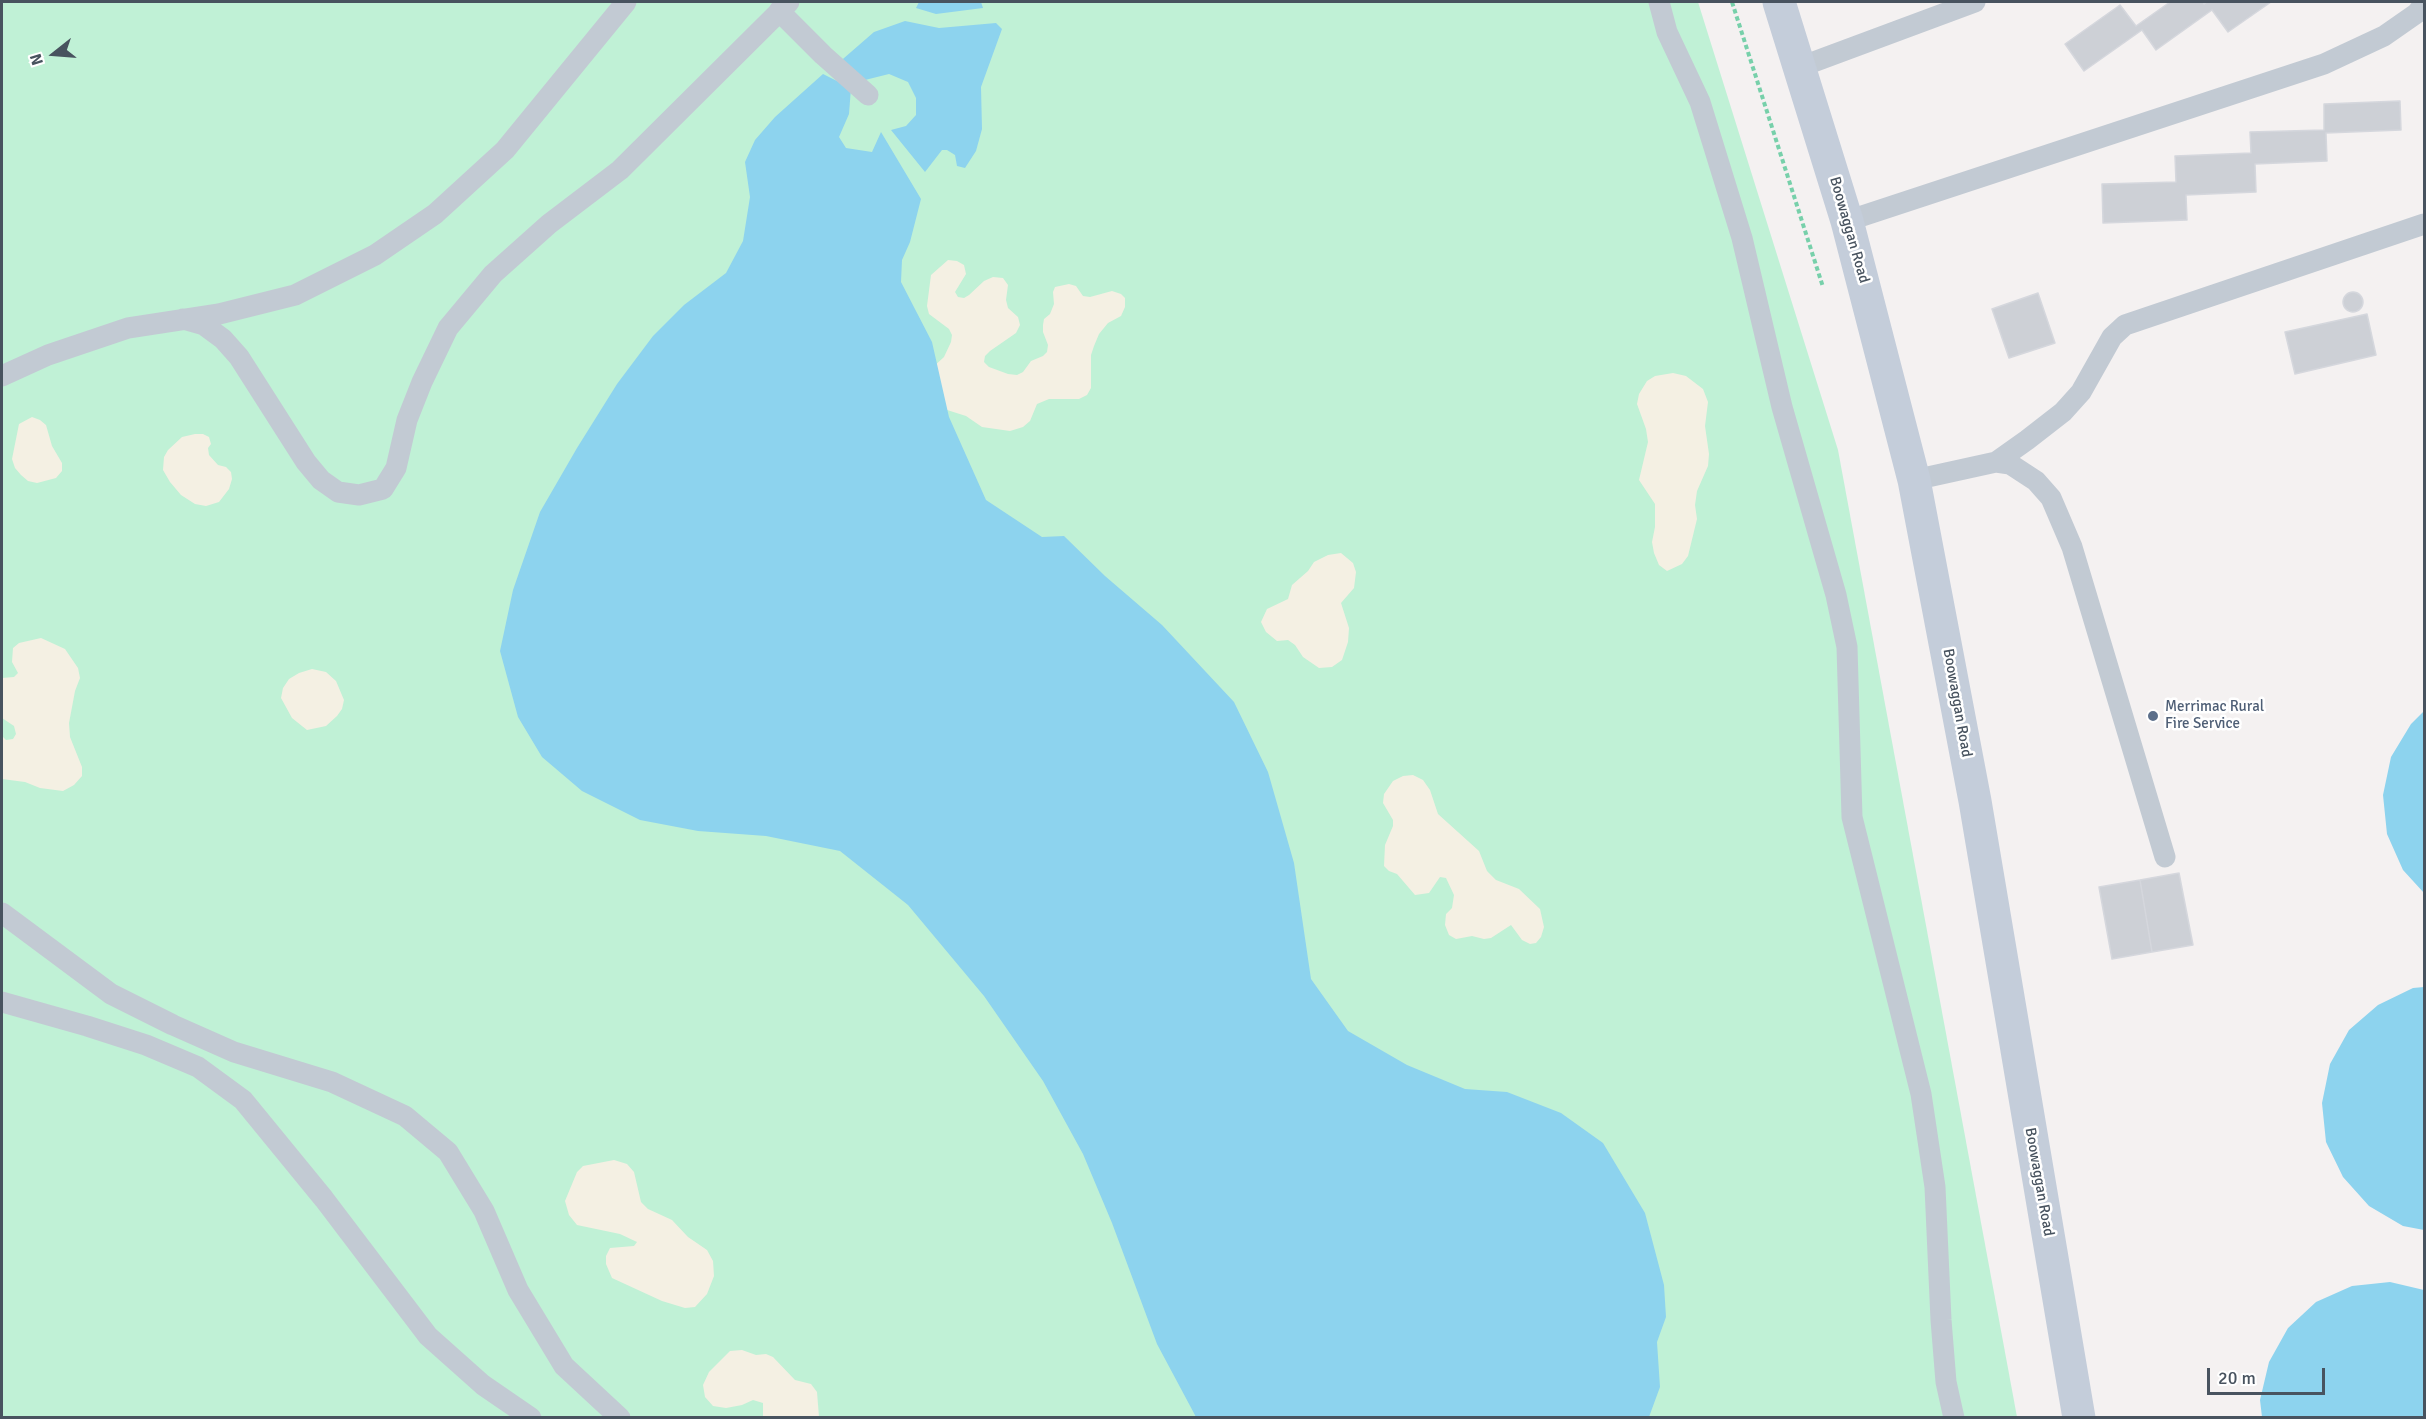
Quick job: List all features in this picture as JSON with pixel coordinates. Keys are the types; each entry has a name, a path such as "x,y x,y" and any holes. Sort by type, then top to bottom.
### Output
{"main road":[{"name":"Boowaggan Road","path":"1779,2 1847,221 1914,480 1975,801 2079,1418"}],"lane":[{"path":"2,376 48,355 128,328 219,314 295,295 375,255 435,214 504,150 627,2"},
{"path":"1659,2 1667,32 1700,102 1742,238 1782,407 1836,595 1847,647 1852,818 1921,1094 1935,1187 1946,1382 1954,1418"},
{"path":"1800,68 1975,2"},
{"path":"1847,221 2325,64 2384,36 2417,13 2424,4"},
{"path":"183,319 204,325 229,346 321,480 338,492 359,495 383,489 396,468 407,420 448,328 486,283 549,224 620,170 784,6 823,55 868,95"},
{"path":"1996,462 2063,412 2081,392 2112,337 2125,325 2424,224"},
{"path":"229,346 224,331 228,321 262,303"},
{"path":"1914,480 1996,462 2010,464 2036,481 2051,498 2068,537 2165,857"},
{"path":"2,914 111,994 142,1010 234,1052 332,1082 405,1116 448,1152 484,1211 518,1290 564,1366 620,1418"},
{"path":"2,1002 146,1045 198,1067 243,1100 318,1191 428,1336 483,1385 531,1418"}],"path":[{"path":"1732,2 1824,292"}],"green space":[{"path":"2,2 1698,2 1838,450 2017,1417 2,1418"}],"sand":[{"path":"948,260 964,265 966,274 955,292 958,297 964,298 984,281 993,277 1003,278 1008,285 1006,300 1008,308 1018,317 1020,325 1016,333 985,356 984,362 989,367 1008,374 1017,375 1023,372 1031,361 1047,352 1048,345 1043,325 1044,319 1050,314 1054,304 1055,287 1069,284 1076,286 1083,296 1090,297 1112,291 1121,294 1125,298 1125,307 1121,316 1108,323 1099,334 1094,346 1091,355 1091,388 1087,395 1079,399 1049,399 1037,404 1030,421 1023,427 1010,431 982,427 966,416 944,409 932,368 944,357 952,335 949,329 929,314 927,306 931,275"},
{"path":"1673,373 1686,376 1703,389 1708,402 1705,426 1709,454 1708,466 1697,491 1695,505 1697,519 1688,556 1682,564 1667,571 1659,565 1652,542 1655,527 1655,504 1639,480 1648,442 1637,404 1639,394 1647,381 1655,376"},
{"path":"32,417 46,425 52,446 62,463 62,471 56,478 37,483 28,481 21,475 12,459 19,424"},
{"path":"195,434 209,437 211,444 208,448 209,455 218,465 226,467 231,472 232,479 229,489 219,502 206,506 195,504 181,495 163,470 164,457 168,450 182,437"},
{"path":"1341,553 1353,563 1356,572 1354,588 1341,603 1349,628 1348,642 1342,660 1332,667 1319,668 1303,657 1295,645 1288,640 1277,641 1266,632 1261,622 1267,609 1288,599 1292,585 1308,571 1314,562 1328,555"},
{"path":"41,638 65,649 78,668 80,678 69,723 70,737 82,767 82,776 74,785 63,791 2,779 2,736 6,740 13,739 16,734 14,726 2,718 2,678 14,677 18,673 12,662 13,648 19,643"},
{"path":"312,669 326,672 336,681 344,700 342,709 326,726 307,730 292,718 281,698 283,688 289,679"},
{"path":"1413,775 1423,780 1430,790 1438,814 1479,851 1487,871 1496,880 1519,889 1540,909 1544,927 1536,943 1530,944 1522,940 1511,925 1491,938 1472,936 1456,939 1449,935 1445,925 1446,914 1452,908 1454,895 1446,878 1440,877 1429,893 1415,895 1397,874 1384,866 1385,845 1393,826 1393,820 1383,803 1384,794 1393,781 1403,776"},
{"path":"614,1160 627,1164 634,1172 641,1202 648,1209 672,1220 688,1237 707,1250 713,1261 714,1276 707,1294 695,1307 685,1308 662,1301 612,1278 606,1264 606,1256 610,1248 634,1246 637,1242 620,1234 577,1225 569,1215 565,1201 577,1172 583,1166"},
{"path":"742,1350 773,1357 795,1380 811,1384 817,1392 819,1417 763,1417 763,1403 753,1400 726,1408 713,1406 705,1397 703,1385 709,1372 730,1351"}],"water":[{"path":"919,2 981,2 983,8 936,14 916,8"},
{"path":"905,21 939,28 996,23 1002,29 981,87 982,129 976,151 965,168 957,166 955,155 942,150 925,172 891,130 906,126 916,115 916,98 908,82 889,74 865,80 836,65 874,32"},
{"path":"823,74 851,88 849,114 839,137 846,148 872,152 881,132 921,199 910,242 902,260 901,282 932,342 949,417 986,500 1042,537 1064,536 1105,576 1162,625 1234,702 1268,772 1294,863 1311,979 1348,1031 1407,1065 1465,1089 1507,1092 1561,1113 1603,1143 1645,1213 1664,1285 1666,1317 1657,1342 1660,1387 1649,1417 1196,1417 1157,1344 1112,1223 1083,1154 1043,1081 984,996 908,905 840,851 766,836 698,831 640,820 582,791 542,757 518,717 500,651 513,590 540,512 617,384 653,336 684,305 726,273 743,241 750,197 745,162 755,140 775,117"},
{"path":"2424,711 2424,893 2403,870 2387,834 2383,795 2391,757 2411,724"},
{"path":"2424,987 2424,1230 2403,1226 2369,1206 2343,1177 2326,1142 2322,1103 2330,1064 2349,1030 2378,1005 2413,988"},
{"path":"2390,1282 2424,1290 2424,1417 2262,1417 2260,1400 2269,1362 2288,1328 2316,1302 2352,1286"}],"building":[{"path":"2170,2 2203,2 2204,4 2207,2 2271,2 2228,32 2212,10 2156,50 2142,30 2084,71 2065,44 2120,5 2136,26"},
{"path":"2400,101 2401,130 2326,133 2327,161 2255,164 2256,192 2186,195 2187,220 2103,223 2102,184 2176,182 2175,156 2251,153 2250,132 2324,130 2324,104"},
{"path":"2353,292 2360,295 2363,302 2360,309 2353,312 2346,309 2343,302 2346,295"},
{"path":"2038,293 2055,343 2009,358 1992,309"},
{"path":"2367,314 2376,355 2295,374 2285,332"},
{"path":"2179,873 2193,945 2152,952 2140,880"},
{"path":"2140,880 2152,952 2112,959 2099,887"}],"place":[{"name":"Merrimac Rural Fire Service","path":"2153,716"}]}
